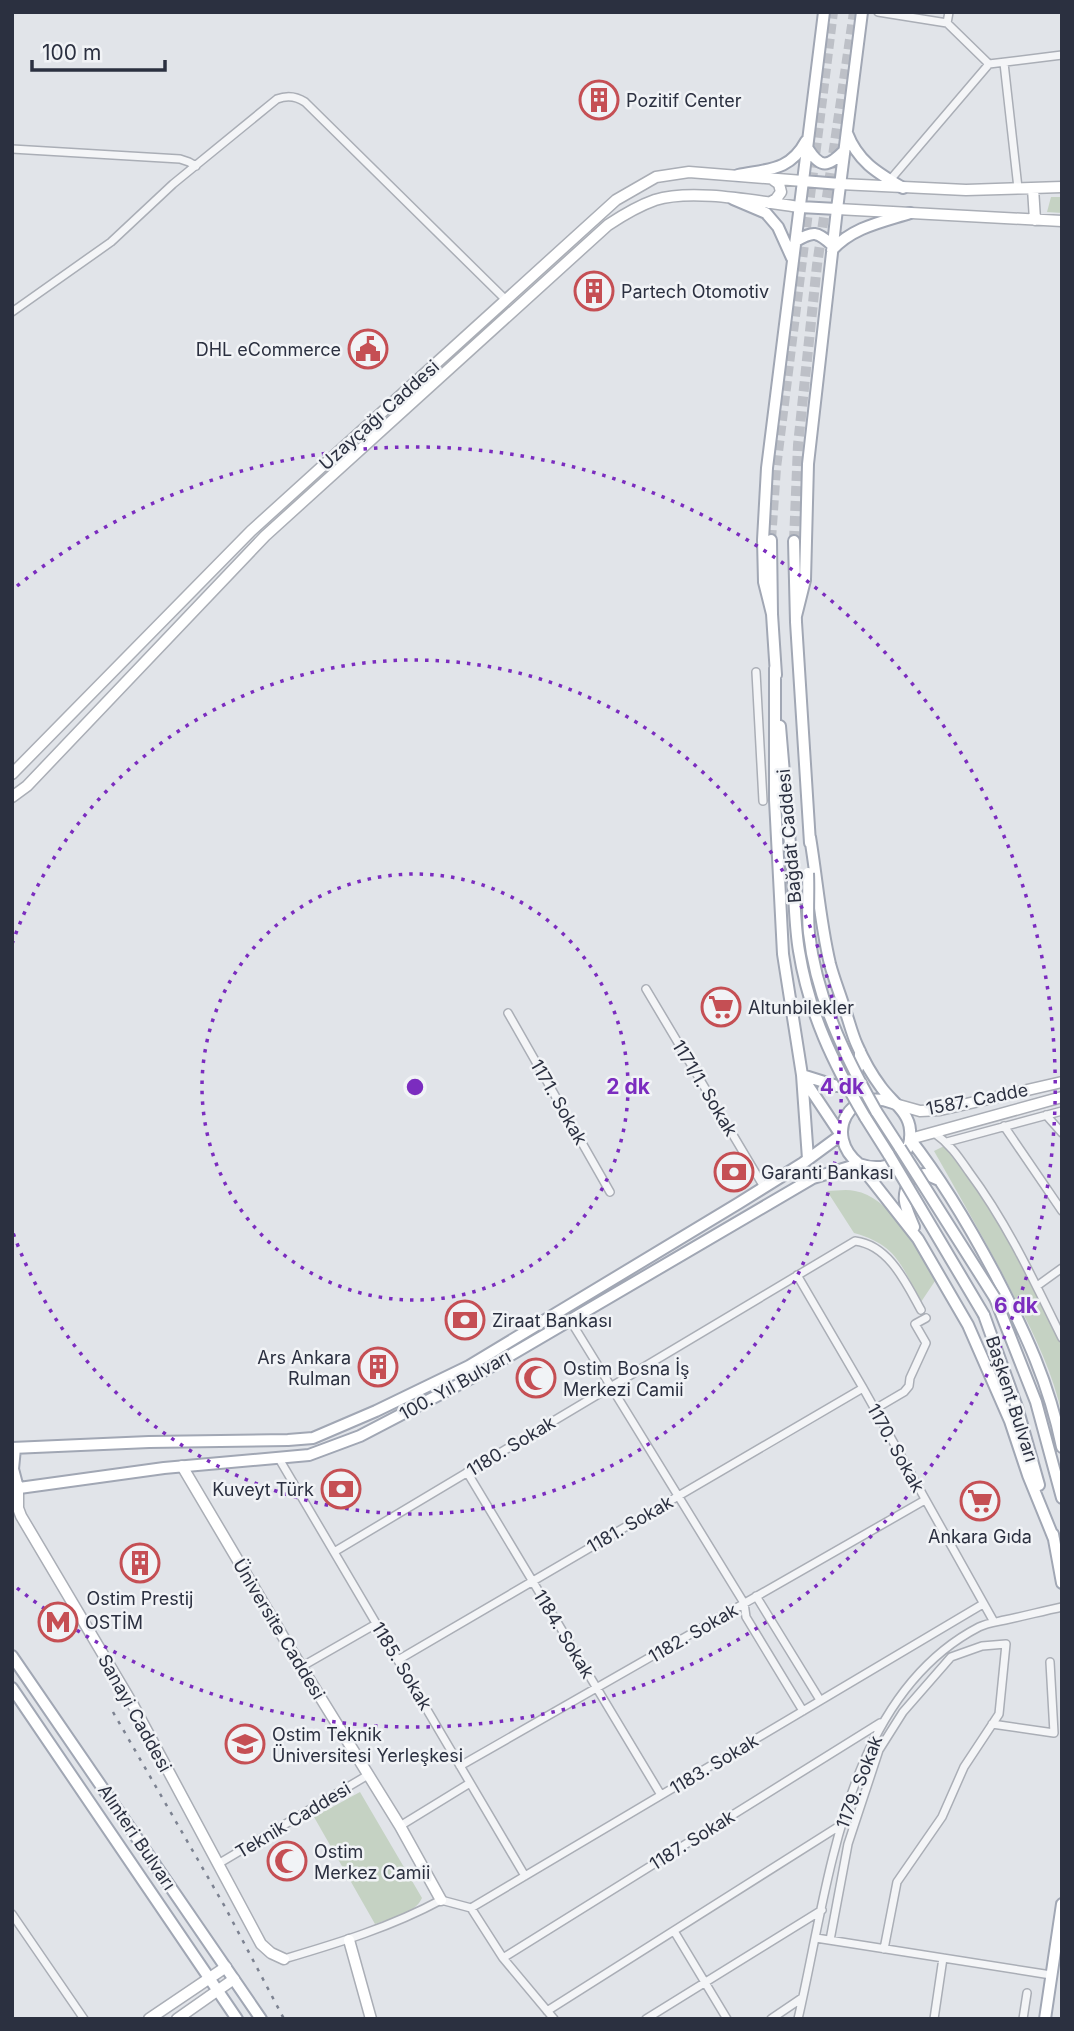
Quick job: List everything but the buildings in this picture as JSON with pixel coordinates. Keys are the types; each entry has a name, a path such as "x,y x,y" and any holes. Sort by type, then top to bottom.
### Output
{"main road":[{"path":"772,614 764,582 767,468 824,12"},
{"path":"796,616 805,580 808,464 862,12"},
{"path":"846,132 858,156 868,166 903,188"},
{"path":"738,175 782,167 803,148 809,136"},
{"path":"807,149 819,163 828,164 844,150"},
{"name":"Uzayçağı Caddesi","path":"12,774 251,531 616,200 656,177 689,172 803,181"},
{"path":"769,203 781,192 779,184 771,178"},
{"path":"803,181 966,190 1062,187"},
{"path":"1032,188 1035,220"},
{"name":"Uzayçağı Caddesi","path":"12,797 36,776 265,536 608,225 630,211 657,200 683,195 800,207"},
{"path":"733,199 766,213 778,227 793,260"},
{"path":"800,207 1062,221"},
{"path":"832,247 862,228 911,213"},
{"path":"796,241 810,233 816,233 823,236 832,247"},
{"name":"Bağdat Caddesi","path":"771,540 775,668 798,948 806,988 825,1042 865,1117 889,1155"},
{"name":"Bağdat Caddesi","path":"794,541 810,837 810,933 820,986 838,1038 876,1111 900,1148"},
{"path":"775,668 775,800 783,954 802,1075 808,1159 816,1163 817,1170 813,1178"},
{"path":"810,837 826,945 857,1045 879,1085 907,1118 910,1128 910,1139 901,1158 881,1168 859,1164"},
{"path":"802,1075 837,1086 854,1079 860,1062 860,1051"},
{"path":"802,1075 841,1135 850,1157 859,1164 918,1239 968,1325 1010,1421 1028,1475 1054,1538"},
{"name":"1587. Cadde","path":"893,1103 920,1111 940,1110 1062,1082"},
{"name":"1587. Cadde","path":"910,1139 1062,1097"},
{"path":"841,1135 846,1115 862,1101 883,1099 893,1103"},
{"name":"100. Yıl Bulvarı","path":"13,1448 313,1438 469,1366 764,1187 841,1135"},
{"path":"910,1139 971,1229 1018,1320 1040,1367 1062,1447"},
{"name":"Başkent Bulvarı","path":"900,1148 995,1298 1036,1402 1062,1498"},
{"name":"Başkent Bulvarı","path":"889,1155 984,1315 1017,1407 1054,1538 1062,1583"},
{"name":"100. Yıl Bulvarı","path":"15,1488 182,1466 309,1455 360,1436 475,1377 813,1178 859,1164"},
{"path":"918,1239 904,1202 904,1191 911,1176 925,1174 939,1180"},
{"path":"13,1448 15,1488"},
{"name":"Üniversite Caddesi","path":"182,1466 301,1667 400,1826 441,1900"},
{"name":"Sanayi Caddesi","path":"15,1488 21,1516 133,1706 261,1944 284,1959"},
{"name":"Alınteri Bulvarı","path":"12,1656 261,2019"},
{"name":"Alınteri Bulvarı","path":"12,1688 237,2019"},
{"path":"1045,2019 1062,1904"},
{"path":"349,1940 371,2019"},
{"path":"149,2019 226,1967"},
{"path":"177,2019 234,1979"}],"street":[{"path":"878,12 947,23 989,64"},
{"path":"947,23 949,12"},
{"path":"890,180 989,64 1062,55"},
{"path":"1004,63 1018,188"},
{"path":"12,312 111,242 173,184 277,99 290,96 300,99 383,177 506,300"},
{"path":"12,149 180,159 196,166"},
{"path":"756,671 764,801"},
{"name":"1171/1. Sokak","path":"646,989 764,1187"},
{"name":"1171. Sokak","path":"508,1013 610,1192"},
{"path":"947,1142 1062,1111"},
{"path":"1046,1115 1062,1133"},
{"path":"1004,1126 1062,1212"},
{"path":"933,1132 947,1142 994,1205 1062,1338"},
{"name":"1180. Sokak","path":"334,1552 855,1241 868,1242 888,1258 905,1280 920,1310"},
{"path":"1037,1286 1062,1268"},
{"name":"1170. Sokak","path":"797,1275 994,1622"},
{"path":"874,1409 904,1392 909,1386 926,1343 915,1324 926,1318"},
{"path":"570,1320 744,1603 746,1617 803,1711"},
{"name":"1181. Sokak","path":"398,1660 863,1388"},
{"name":"1185. Sokak","path":"278,1457 525,1876"},
{"name":"1184. Sokak","path":"467,1472 661,1796"},
{"name":"1182. Sokak","path":"460,1766 925,1500"},
{"path":"756,1596 820,1700"},
{"name":"1183. Sokak","path":"471,1908 983,1604"},
{"name":"1179. Sokak","path":"798,2019 841,1825 859,1771 882,1722 910,1683 942,1649 981,1625 1062,1607"},
{"path":"301,1667 376,1623"},
{"path":"830,1940 848,1844 879,1750 903,1712 951,1657 982,1646 1006,1644 999,1714 964,1767 942,1817 897,1882 884,1949"},
{"path":"992,1724 1054,1733 1050,1662"},
{"name":"1187. Sokak","path":"503,1958 882,1722"},
{"name":"Teknik Caddesi","path":"218,1864 368,1775"},
{"path":"400,1826 470,1783"},
{"path":"547,2011 841,1825"},
{"path":"284,1959 349,1940 415,1914 441,1900 471,1908 503,1958 554,2019"},
{"path":"646,2019 822,1910"},
{"path":"12,1914 84,2019"},
{"path":"674,1931 727,2019"},
{"path":"816,1938 1051,1975"},
{"path":"934,2019 943,1958"},
{"path":"1023,2019 1027,1993"},
{"path":"771,2019 802,1998"}],"green space":[{"path":"1051,197 1062,197 1062,213 1047,212"},
{"path":"944,1146 1003,1231 1062,1346 1062,1415 1048,1369 1029,1325 934,1151"},
{"path":"852,1190 869,1196 881,1204 903,1227 935,1281 921,1302 896,1258 880,1244 854,1233 827,1191"},
{"path":"360,1792 422,1898 408,1912 375,1924 314,1817"}],"tunnel":[{"path":"771,540 776,468 833,12"},
{"path":"794,541 798,445 817,265 854,12"}],"railway":[{"path":"113,1712 225,1907 284,2019"}],"place":[{"name":"Pozitif Center","path":"599,100"},
{"name":"Partech Otomotiv","path":"594,291"},
{"name":"DHL eCommerce","path":"368,349"},
{"name":"Altunbilekler","path":"721,1007"},
{"name":"Garanti Bankası","path":"734,1172"},
{"name":"Ziraat Bankası","path":"465,1320"},
{"name":"Ars Ankara Rulman","path":"378,1367"},
{"name":"Ostim Bosna İş Merkezi Camii","path":"536,1378"},
{"name":"Kuveyt Türk","path":"341,1489"},
{"name":"Ankara Gıda","path":"980,1501"},
{"name":"Ostim Prestij","path":"140,1563"},
{"name":"OSTİM","path":"58,1622"},
{"name":"Ostim Teknik Üniversitesi Yerleşkesi","path":"245,1744"},
{"name":"Ostim Merkez Camii","path":"287,1861"}]}
